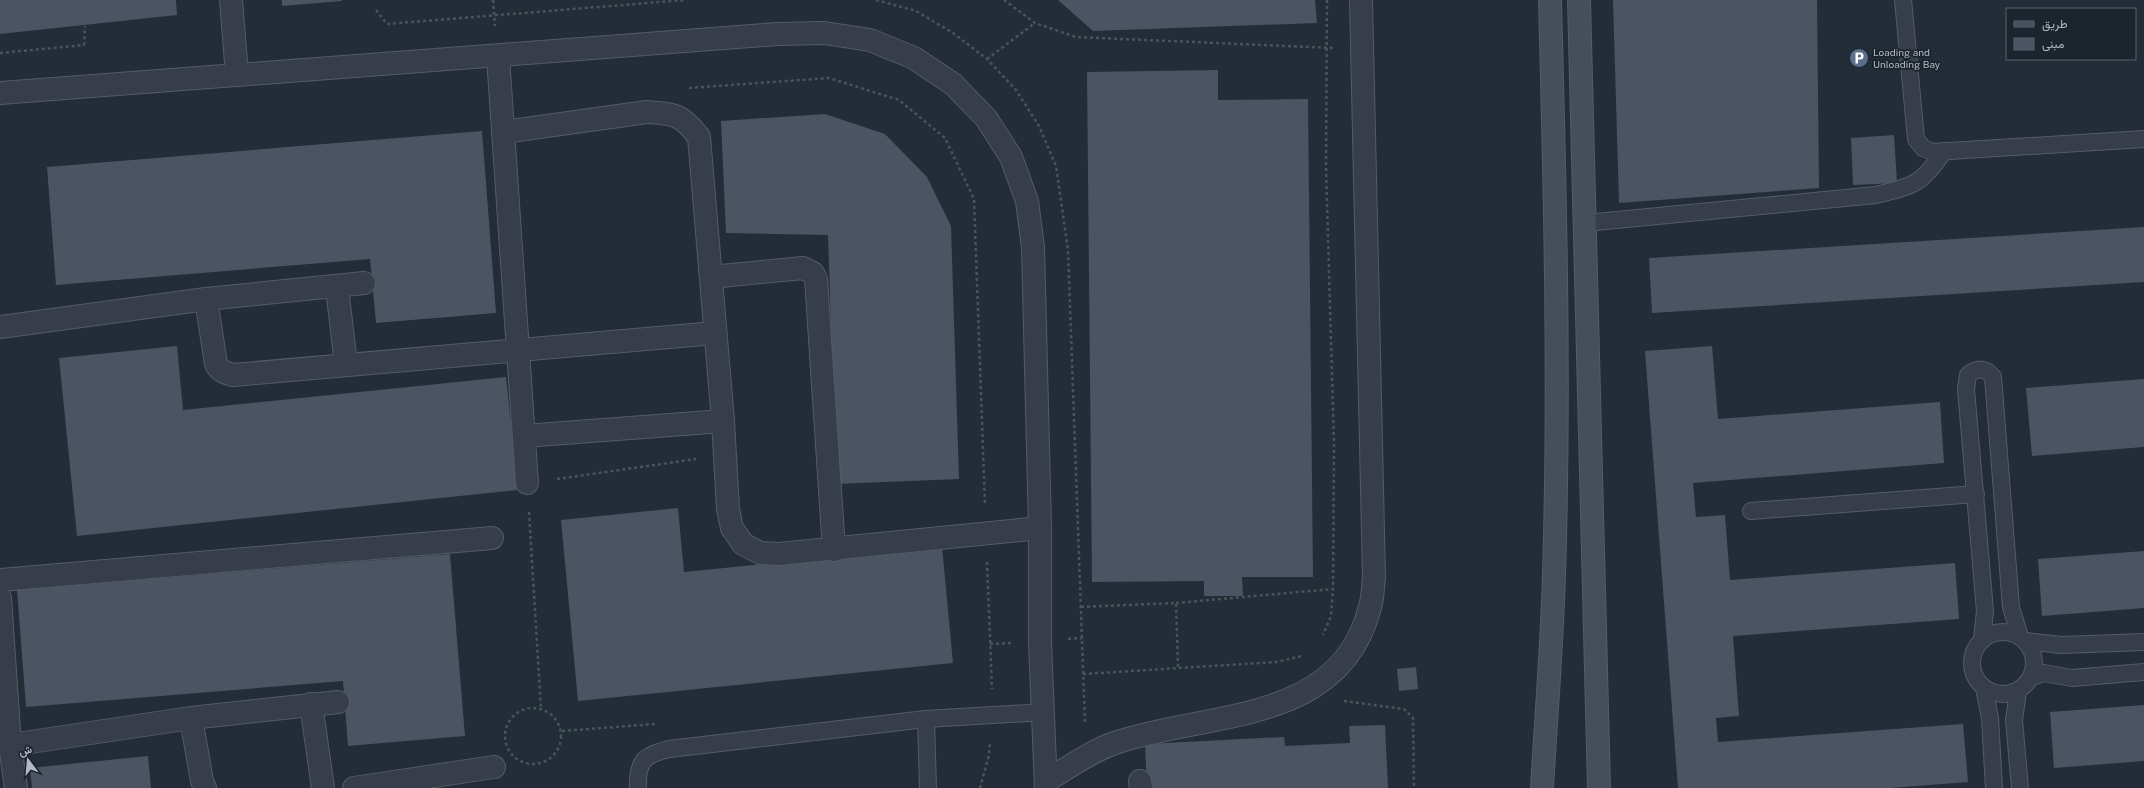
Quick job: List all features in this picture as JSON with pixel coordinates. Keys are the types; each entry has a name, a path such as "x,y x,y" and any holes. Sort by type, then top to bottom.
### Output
{"street":[{"path":"231,0 237,75"},
{"path":"0,93 777,34 824,33 870,40 914,58 953,84 986,118 1007,150 1026,201 1033,247 1040,528 1040,642 1046,784 1114,743 1272,707 1300,696 1325,680 1345,659 1361,634 1371,606 1373,584 1361,0"},
{"path":"1542,788 1554,575 1556,450 1556,230 1550,0"},
{"path":"1579,0 1599,788"},
{"path":"498,56 527,483"},
{"path":"503,132 647,112 668,113 686,120 699,136 723,421 728,509 732,528 743,544 760,553 779,554 834,550 1040,528"},
{"path":"711,277 803,268 813,273 816,279 834,550"},
{"path":"0,327 206,300 337,288 364,283"},
{"path":"337,288 346,364"},
{"path":"206,300 213,356 220,370 226,374 241,374 715,333"},
{"path":"524,436 723,421"},
{"path":"0,580 492,538"},
{"path":"0,598 10,745 16,788"},
{"path":"10,745 191,718 338,702"},
{"path":"311,704 323,788"},
{"path":"191,718 202,781 205,788"},
{"path":"354,788 494,768"}],"lane":[{"path":"1903,0 1916,139 1923,148 1933,152 2144,139"},
{"path":"1585,223 1876,195 1898,190 1920,181 1932,168 1944,151"},
{"path":"1982,640 1985,611 1966,382 1968,374 1981,368 1988,371 1993,377 2011,607 2022,639 2032,651 2034,664 2031,677 2026,685 2018,691 2007,694 1995,694 1984,688 1975,678 1972,665 1974,651 1982,640 1994,633 2007,632 2022,639 2061,645 2144,642"},
{"path":"1751,512 1976,494"},
{"path":"2031,677 2044,673 2072,678 2144,672"},
{"path":"1984,688 1990,718 1994,788"},
{"path":"2018,691 2014,720 2020,788"},
{"path":"638,788 637,775 641,763 647,756 655,752 926,719 1044,712"},
{"path":"926,719 928,788"}],"path":[{"path":"376,10 387,24 685,0"},
{"path":"1004,0 1035,23 1076,37 1362,49"},
{"path":"1321,640 1331,616 1333,589 1334,444 1326,168 1327,0"},
{"path":"987,59 1035,23"},
{"path":"0,53 84,45 85,26"},
{"path":"681,89 829,78 899,100 945,138 974,199 992,696"},
{"path":"541,709 527,483 725,455"},
{"path":"1081,607 1176,603 1333,589"},
{"path":"1176,603 1178,667"},
{"path":"1083,674 1276,662 1302,656 1307,652"},
{"path":"1300,696 1397,707 1410,712 1413,718 1414,788"},
{"path":"532,708 541,709 550,714 558,722 562,731 561,743 556,752 548,760 537,764 526,764 516,759 509,752 505,733 508,723 522,710 532,708"}],"building":[{"path":"0,0 176,0 177,15 0,34"},
{"path":"282,0 342,0 342,1 282,6"},
{"path":"1058,0 1315,0 1317,23 1093,31"},
{"path":"1613,0 1817,0 1819,188 1619,203"},
{"path":"1218,70 1218,100 1308,99 1313,577 1242,577 1243,596 1204,596 1204,581 1092,582 1087,72"},
{"path":"825,114 885,134 927,177 951,226 959,479 836,484 828,235 726,233 721,121"},
{"path":"482,131 496,313 376,323 370,259 56,285 47,167"},
{"path":"1894,135 1897,183 1853,185 1851,138"},
{"path":"2144,227 2144,282 1652,313 1649,258"},
{"path":"177,346 183,410 506,377 518,490 77,536 59,358"},
{"path":"1712,346 1718,419 1940,402 1944,463 1693,483 1696,517 1725,515 1730,580 1955,563 1959,619 1733,636 1739,716 1716,718 1718,742 1963,724 1968,782 1891,788 1678,788 1645,351"},
{"path":"2144,379 2144,447 2032,456 2026,388"},
{"path":"678,508 684,572 942,546 953,663 578,701 561,520"},
{"path":"2144,551 2144,608 2042,616 2038,559"},
{"path":"450,554 465,736 348,746 343,681 26,707 17,590"},
{"path":"1416,667 1418,689 1399,691 1397,669"},
{"path":"2144,705 2144,761 2054,768 2050,712"},
{"path":"1385,725 1388,788 1147,788 1145,744 1284,737 1285,746 1350,743 1349,726"},
{"path":"148,756 151,788 32,788 30,768"}],"place":[{"name":"Loading and Unloading Bay","path":"1859,58"}]}
